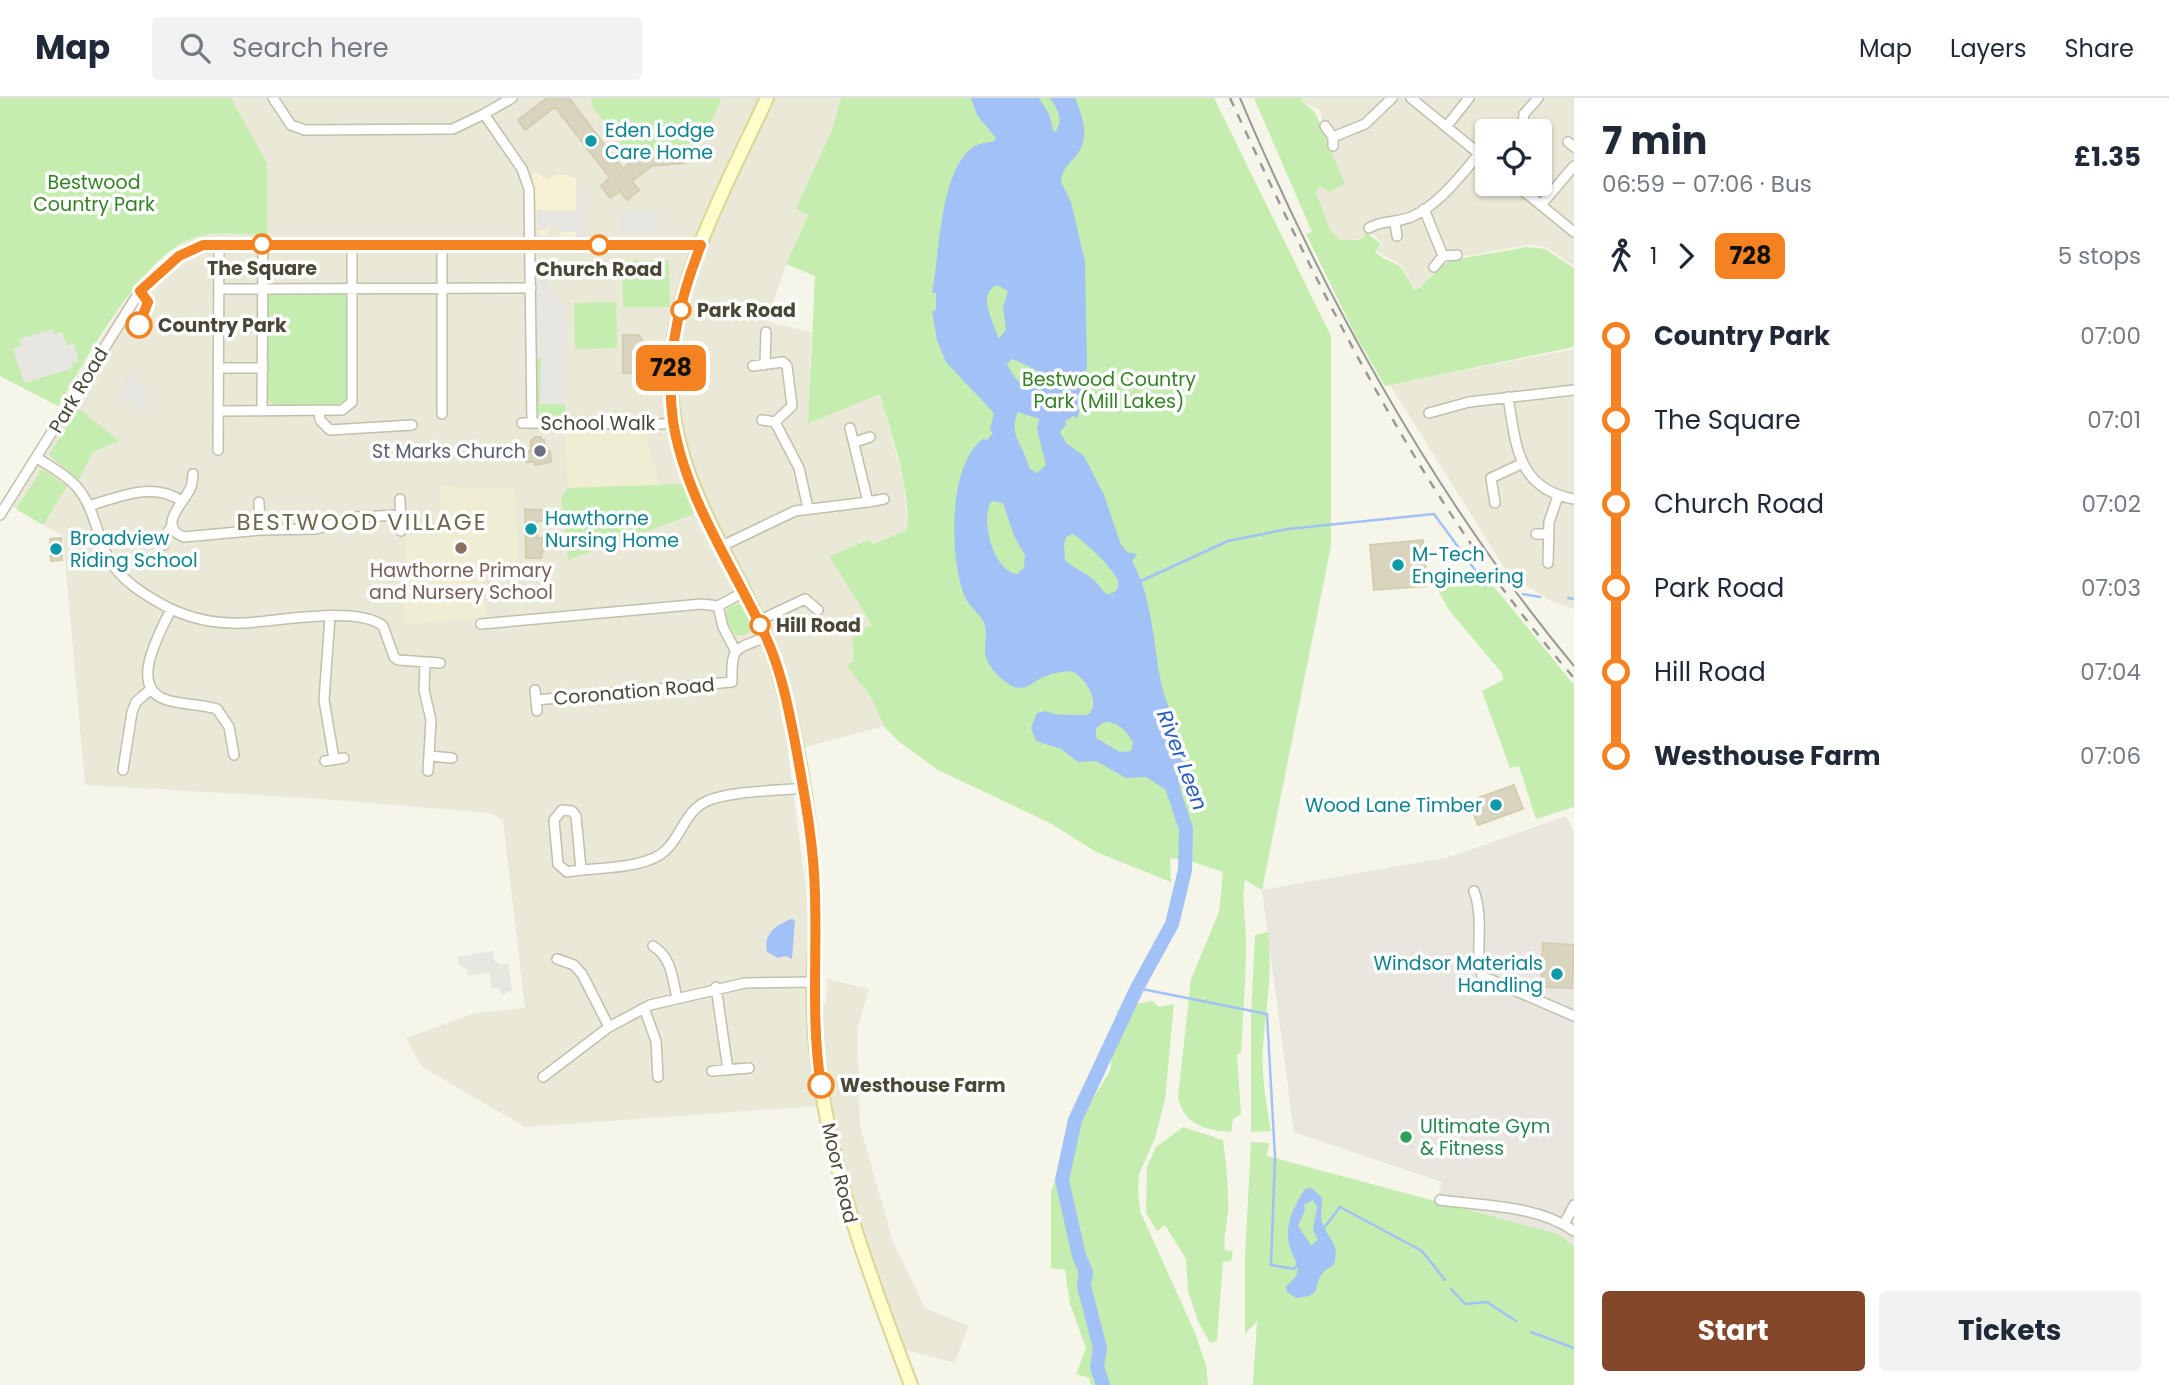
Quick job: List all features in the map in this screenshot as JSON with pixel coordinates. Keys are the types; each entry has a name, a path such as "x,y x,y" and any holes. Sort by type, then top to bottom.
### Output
{"main road":[{"name":"Moor Road","path":"767,98 708,226 682,305 672,353 673,421 687,468 720,547 775,658 790,716 803,788 815,895 816,1044 836,1171 862,1255 911,1385"}],"street":[{"path":"273,98 291,125 305,130 453,129 512,98"},
{"path":"1325,126 1333,142 1365,124 1392,98"},
{"path":"1411,98 1475,151"},
{"path":"1446,127 1469,98"},
{"path":"1523,119 1524,114 1538,98"},
{"path":"219,289 531,288 529,189 526,178 484,114"},
{"path":"1369,228 1381,222 1395,223 1424,209 1475,165"},
{"path":"1541,205 1574,166"},
{"path":"1530,196 1574,232"},
{"path":"1424,209 1443,256"},
{"path":"1395,223 1397,236"},
{"path":"218,450 219,244"},
{"name":"Park Road","path":"0,515 140,291 179,256 194,247 219,244 701,245"},
{"path":"262,411 263,244"},
{"path":"218,411 342,410 352,402 352,244"},
{"path":"442,244 442,414"},
{"path":"1434,267 1443,256 1457,255"},
{"name":"School Walk","path":"531,288 527,423 664,424 673,421"},
{"path":"765,365 766,332"},
{"path":"753,366 783,362 787,366 792,406 775,422"},
{"path":"218,368 263,368"},
{"path":"1429,413 1443,415 1469,401 1574,390"},
{"path":"1508,397 1521,464 1540,486 1558,496 1574,499"},
{"path":"319,410 320,420 330,430 341,431 360,426 395,430 412,425"},
{"path":"762,420 775,422"},
{"path":"775,422 799,468 808,508"},
{"path":"850,428 869,502"},
{"path":"855,442 870,437"},
{"path":"37,458 74,484 89,506 113,566 133,585 171,608 200,619 226,623 330,617 376,620 387,634 391,651 398,660 440,663"},
{"path":"1494,503 1491,478 1521,464"},
{"path":"164,545 165,536 181,501 192,486 192,474"},
{"path":"89,506 117,492 167,492 181,501"},
{"path":"1548,563 1549,522 1558,496"},
{"path":"400,499 401,531"},
{"path":"720,547 795,511 884,499"},
{"path":"259,502 260,530"},
{"path":"171,527 175,534 184,537 320,528 356,517 400,515"},
{"path":"1536,534 1549,534"},
{"path":"481,624 702,604 718,607 744,593"},
{"path":"758,621 805,599 818,610"},
{"path":"718,607 723,627 735,650 766,637"},
{"path":"171,608 146,671 151,689 164,700 216,709 227,721 236,747"},
{"path":"330,617 324,699 334,759"},
{"name":"Coronation Road","path":"536,700 736,681 732,657 735,650"},
{"path":"425,663 424,690 431,720 428,771"},
{"path":"123,770 132,712 136,702 151,689"},
{"name":"Coronation Road","path":"535,690 537,711"},
{"path":"429,756 452,758"},
{"path":"580,869 576,816 572,811 562,810 554,820 558,864 567,872 640,863 655,858 669,848 693,811 706,801 803,788"},
{"path":"1475,891 1481,927 1479,966 1482,976 1574,1016"},
{"path":"653,946 666,956 677,998"},
{"path":"666,956 674,949"},
{"path":"575,965 582,955"},
{"path":"557,959 575,965 597,1000 609,1027"},
{"path":"543,1077 609,1027 644,1008 716,988 745,983 814,982"},
{"path":"716,988 728,1070"},
{"path":"644,1008 653,1030 658,1077"},
{"path":"646,1061 657,1062"},
{"path":"712,1071 749,1068"},
{"path":"1440,1200 1531,1213 1564,1224 1574,1231"},
{"path":"1564,1224 1574,1205"}],"shaded area":[{"path":"231,98 591,98 592,106 625,148 638,152 683,148 698,151 722,98 841,98 832,130 797,209 808,214 786,264 767,322 811,332 809,424 880,393 903,479 907,530 873,544 867,540 829,556 872,625 852,634 863,688 871,696 884,726 788,752 807,898 806,997 817,1106 525,1127 422,1067 406,1038 475,1013 525,1008 503,820 490,813 322,799 85,785 63,536 11,506 68,412 58,406 133,288 186,241 201,235 267,163"},
{"path":"1302,98 1574,98 1574,266 1546,247 1527,245 1450,259 1441,263 1430,279 1415,289 1401,265 1376,251 1383,244 1372,233 1336,248 1312,191 1333,167 1320,110 1303,102"},
{"path":"538,172 547,181 555,175 569,175 576,179 576,238 561,237 557,224 549,226 547,237 539,233 532,173"},
{"path":"578,189 586,189 586,193 590,193 590,200 586,200 586,238 576,238 576,232 561,232 557,224 549,226 547,230 538,230 537,210 577,210"},
{"path":"659,210 656,233 618,233 623,211"},
{"path":"534,265 549,265 549,293 558,294 558,304 566,304 565,404 540,404 541,358 534,358"},
{"path":"52,329 54,334 62,332 67,345 74,343 79,361 72,363 73,368 24,383 13,349 21,346 19,339"},
{"path":"1574,349 1574,609 1551,601 1509,575 1390,385"},
{"path":"127,372 146,387 146,410 134,410 134,404 127,404 125,397 119,404 115,400 122,391"},
{"path":"565,427 643,427 660,487 568,488"},
{"name":"Hawthorne Primary and Nursery School","path":"440,487 515,488 518,561 481,564 486,617 404,625 405,535 440,535"},
{"path":"1566,816 1574,833 1574,1246 1558,1234 1436,1203 1442,1182 1294,1132 1262,890 1450,857"},
{"path":"493,951 494,960 502,965 508,964 512,990 502,995 498,987 492,988 489,972 468,976 467,970 458,964 457,957"},
{"path":"828,979 869,989 857,1030 860,1126 893,1242 925,1308 968,1326 955,1363 903,1349 854,1211 839,1157 827,1089 822,1009 826,1001"}],"green space":[{"name":"Bestwood Country Park","path":"0,98 231,98 267,163 267,235 231,233 196,237 176,247 155,264 136,285 100,336 58,406 0,376"},
{"path":"591,98 722,98 698,151 650,152 632,151 622,145 592,106"},
{"name":"Bestwood Country Park (Mill Lakes)","path":"841,98 1214,98 1331,336 1331,546 1262,890 1245,880 1245,983 1241,1052 1237,1055 1241,1114 1233,1119 1231,1132 1197,1124 1185,1114 1178,1097 1191,979 1219,912 1223,872 1187,860 1170,858 1171,882 1096,852 1050,823 938,770 898,741 884,726 871,697 846,665 854,661 852,634 872,625 829,556 868,540 873,544 907,530 907,513 899,461 880,394 808,424 815,276 786,264 808,215 796,209 832,130"},
{"path":"1254,98 1303,98 1301,101 1315,112 1345,184 1329,192 1320,186 1316,192 1329,228 1339,240 1359,240 1367,233 1381,244 1375,252 1400,266 1415,290 1452,260 1527,247 1545,249 1574,268 1574,347 1385,386 1356,336 1306,234 1312,232"},
{"path":"669,260 670,307 623,307 622,261"},
{"path":"269,291 346,292 346,400 342,404 274,405 266,399 266,294"},
{"path":"616,302 617,348 575,349 574,303"},
{"path":"534,358 541,358 540,404 565,404 565,417 536,416"},
{"path":"78,408 119,441 93,452 79,480 49,455"},
{"path":"42,469 67,486 43,525 16,509"},
{"path":"683,484 694,514 568,560 561,497 568,488"},
{"path":"1487,578 1574,685 1574,807 1536,819 1519,766 1510,768 1482,691 1503,680 1502,673 1449,610 1438,590 1458,580"},
{"path":"737,604 747,611 751,618 750,631 744,635 734,634 726,619 727,609"},
{"path":"1268,932 1269,975 1263,1067 1271,1131 1251,1132 1251,1015 1255,935"},
{"path":"1152,1001 1159,1007 1174,1004 1165,1100 1155,1138 1139,1174 1140,1211 1195,1333 1206,1365 1208,1385 1091,1385 1089,1378 1076,1374 1086,1348 1070,1304 1065,1270 1051,1268 1051,1191 1086,1110 1110,1071 1118,1009 1127,1019 1136,1004"},
{"path":"1183,1127 1223,1140 1228,1203 1225,1250 1233,1251 1231,1261 1223,1262 1217,1340 1210,1343 1198,1321 1188,1291 1186,1259 1165,1225 1157,1231 1146,1213 1147,1167 1156,1147"},
{"path":"1251,1142 1269,1143 1267,1156 1558,1234 1574,1246 1574,1385 1253,1385 1257,1321 1245,1334 1245,1257"}],"water":[{"path":"971,98 1039,98 1049,114 1054,133 1060,120 1050,98 1075,98 1081,113 1083,143 1065,168 1061,182 1071,202 1085,262 1087,366 1078,416 1065,421 1066,425 1060,432 1066,443 1084,456 1104,495 1121,545 1127,552 1137,554 1132,561 1144,590 1162,687 1184,754 1179,791 1171,793 1146,777 1126,778 1096,761 1078,762 1061,749 1036,741 1031,728 1037,713 1046,711 1060,715 1087,715 1093,704 1090,691 1081,678 1070,671 1050,675 1023,688 1010,685 1000,677 986,657 985,625 966,599 960,583 954,540 957,491 971,452 993,433 990,430 994,413 946,362 937,340 932,311 936,310 936,293 932,292 943,215 953,175 973,147 996,138 977,115","holes":["997,285 1008,291 1003,307 1006,330 998,339 988,310 991,290","1013,359 1036,370 1040,382 1038,387 1032,388 1015,378 1007,363","1018,412 1039,419 1037,429 1046,465 1037,473 1029,468 1015,427","992,501 1003,503 1014,536 1025,555 1024,568 1017,574 1001,564 995,554 988,530 988,508","1073,534 1106,563 1118,582 1113,597 1092,578 1065,560 1066,537","1104,722 1114,723 1125,731 1133,743 1131,751 1120,752 1096,738 1096,728"]},
{"path":"791,919 795,920 792,959 785,956 778,958 767,952 767,940 776,927"},
{"path":"1312,1188 1322,1198 1322,1220 1336,1252 1334,1265 1321,1275 1316,1291 1309,1296 1296,1298 1287,1292 1286,1286 1297,1274 1298,1268 1289,1244 1288,1230 1293,1211 1305,1189","holes":["1313,1200 1317,1207 1313,1230 1318,1240 1311,1245 1298,1226 1305,1210 1304,1205"]}],"building":[{"name":"Eden Lodge Care Home","path":"547,98 569,98 623,169 639,155 642,158 655,158 654,154 684,151 685,163 652,166 632,181 639,190 627,200 620,191 610,198 601,186 610,178 555,107 525,130 518,120"},
{"path":"623,335 639,335 642,341 640,374 623,373"},
{"name":"St Marks Church","path":"534,437 544,440 545,451 550,451 551,462 535,465 535,462 526,462 526,451 531,451 531,440 534,440"},
{"name":"Hawthorne Nursing Home","path":"525,509 550,511 550,520 537,521 537,538 542,538 545,543 541,558 526,558"},
{"name":"Broadview Riding School","path":"61,538 62,560 51,561 50,539"},
{"name":"M-Tech Engineering","path":"1423,540 1427,586 1374,590 1370,545"},
{"name":"Wood Lane Timber","path":"1514,785 1523,809 1478,825 1469,801"},
{"name":"Windsor Materials Handling","path":"1543,943 1574,945 1572,988 1541,987"}],"waterway":[{"path":"1141,581 1228,541 1288,529 1434,514 1486,585"},
{"path":"1106,597 1119,591"},
{"path":"1523,594 1540,597"},
{"path":"1568,598 1574,599"},
{"name":"River Leen","path":"1103,1385 1097,1367 1100,1348 1084,1286 1086,1272 1079,1256 1062,1180 1075,1120 1137,988 1172,924 1185,870 1186,829 1168,775"},
{"path":"1137,988 1267,1014 1275,1157 1271,1265 1294,1269 1298,1264"},
{"path":"1323,1229 1340,1207 1422,1251 1445,1280"},
{"path":"1451,1289 1465,1304 1487,1302 1516,1321"},
{"path":"1531,1332 1574,1348"}],"tram line":[{"path":"1240,98 1309,248 1386,394 1474,534 1574,666"}],"railway":[{"path":"1230,98 1341,326 1425,473 1520,612 1574,678"}],"bus line":[{"name":"728","path":"139,325 148,302 140,291 179,256 203,245 701,245 682,305 672,353 673,421 679,446 711,529 775,658 790,716 803,788 813,871 814,1009 821,1085"}],"place":[{"name":"Eden Lodge Care Home","path":"591,141"},
{"name":"The Square","path":"262,244"},
{"name":"Church Road","path":"599,245"},
{"name":"Park Road","path":"681,310"},
{"name":"Country Park","path":"139,325"},
{"name":"St Marks Church","path":"540,451"},
{"name":"Hawthorne Nursing Home","path":"531,529"},
{"name":"Hawthorne Primary and Nursery School","path":"461,548"},
{"name":"Broadview Riding School","path":"56,549"},
{"name":"M-Tech Engineering","path":"1398,565"},
{"name":"Hill Road","path":"760,625"},
{"name":"Wood Lane Timber","path":"1496,805"},
{"name":"Windsor Materials Handling","path":"1557,974"},
{"name":"Westhouse Farm","path":"821,1085"},
{"name":"Ultimate Gym & Fitness","path":"1406,1137"}],"district":[{"name":"BESTWOOD VILLAGE","path":"362,522"}]}
